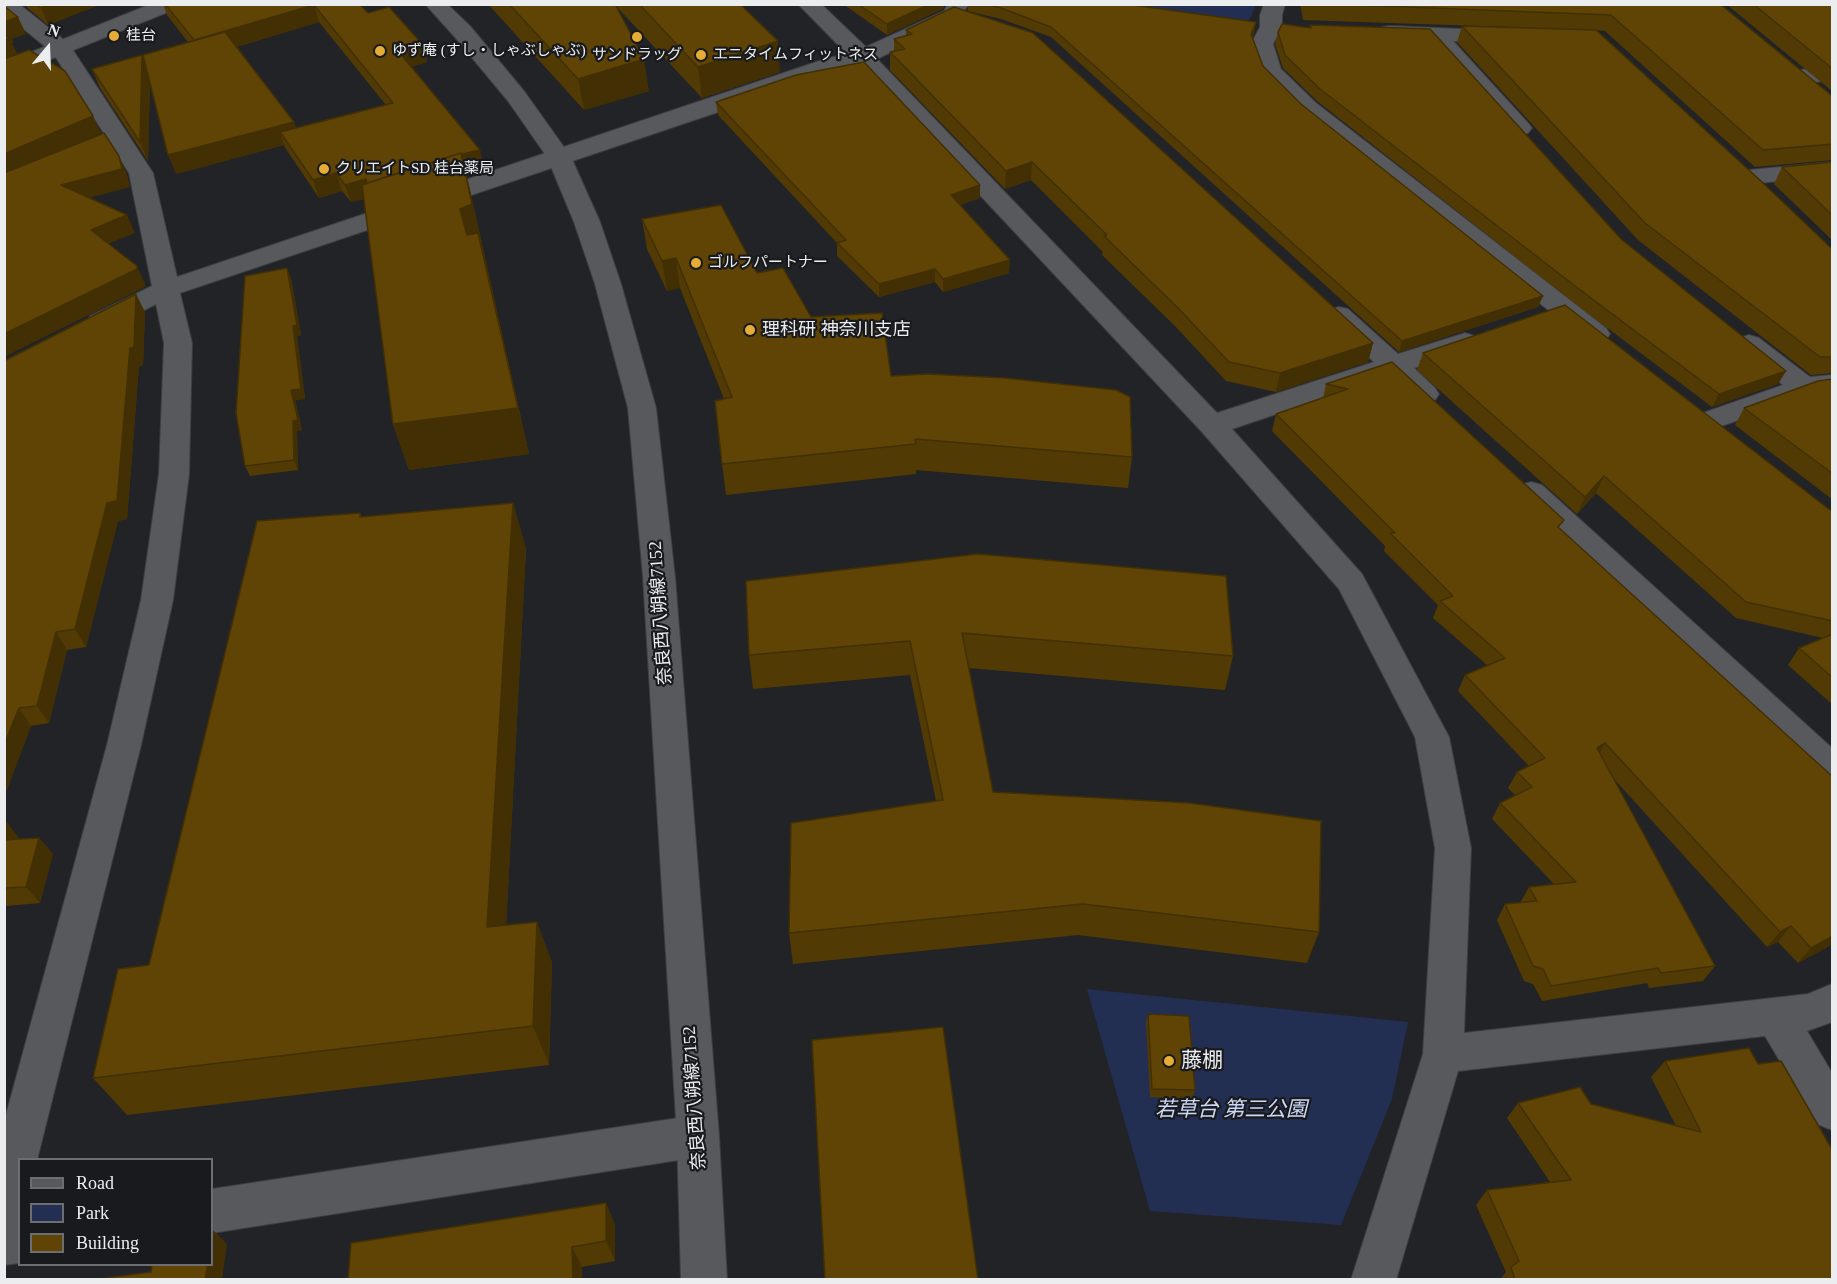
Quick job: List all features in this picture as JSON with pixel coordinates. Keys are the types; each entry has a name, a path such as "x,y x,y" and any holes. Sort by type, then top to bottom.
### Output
{"street":[{"path":"4,1204 124,745 157,600 174,474 178,343 141,172 108,141 61,49 6,4"},
{"path":"4,71 171,4"},
{"name":"奈良西八朔線7152","path":"435,4 462,31 516,96 559,157 591,232 608,284 642,408 659,577 698,1136 705,1280"},
{"path":"808,4 863,57 1212,425 1351,582 1432,737 1453,848 1443,1054 1372,1280"},
{"path":"75,335 166,289 825,67 863,57 955,10 982,24"},
{"path":"1280,20 1262,44 1271,71 1308,108 1552,313 1618,351"},
{"path":"1365,31 1528,36"},
{"path":"1435,34 1539,149"},
{"path":"1824,98 1791,70 1833,73"},
{"path":"1774,200 1741,169 1833,169"},
{"path":"1324,301 1447,414"},
{"path":"1729,328 1804,387"},
{"path":"1212,425 1485,336"},
{"path":"1710,421 1804,387 1833,384"},
{"path":"1508,470 1833,769"},
{"path":"1443,1054 1776,1017 1812,1012 1833,1002"},
{"path":"1776,1017 1833,1110"},
{"path":"213,1211 698,1136"}],"green space":[{"path":"1091,5 1256,5 1246,27"},
{"name":"若草台 第三公園","path":"1087,989 1408,1022 1392,1099 1341,1225 1150,1211"}],"building":[{"path":"37,4 50,4 41,8"},
{"path":"165,4 359,4 368,13 389,7 423,45 399,52 480,150 462,154 462,159 461,153 367,183 366,179 345,185 336,173 313,180 280,132 393,103 314,5 194,40"},
{"path":"509,4 615,4 644,59 578,79"},
{"path":"639,4 740,4 778,41 698,67"},
{"path":"858,4 930,4 887,24"},
{"path":"985,4 1125,4 1256,22 1251,34 1263,66 1301,104 1543,296 1402,341 1051,27"},
{"path":"1330,4 1720,4 1833,96 1833,144 1763,150 1611,15"},
{"path":"1753,4 1833,4 1833,69"},
{"path":"4,6 18,17 4,22"},
{"path":"954,7 1033,33 1373,343 1280,373 1229,362 1179,309 1104,236 1107,235 1032,162 1006,171 890,52 905,49 894,39 912,34 906,30"},
{"path":"1282,24 1311,28 1310,25 1430,29 1622,240 1786,371 1719,394 1320,89 1285,55 1278,32"},
{"path":"1462,26 1596,30 1833,248 1833,357 1820,357 1645,223"},
{"path":"225,32 294,122 168,155 143,55"},
{"path":"29,50 65,71 93,116 4,154 4,59"},
{"path":"142,55 140,142 92,69"},
{"path":"864,62 980,185 951,195 1010,260 943,279 935,269 879,284 837,243 846,240 716,102 796,75"},
{"path":"104,133 119,156 122,169 61,185 127,215 91,230 137,266 137,269 4,334 4,173"},
{"path":"461,153 472,204 460,209 467,235 478,233 518,408 393,424 362,185"},
{"path":"1833,162 1833,216 1782,167"},
{"path":"721,205 757,273 783,268 811,317 882,313 891,376 928,374 1005,378 1116,390 1130,397 1132,457 915,439 916,444 722,464 715,401 732,397 676,258 662,261 642,219"},
{"path":"287,268 297,325 293,326 301,389 291,390 298,420 293,421 294,460 245,466 236,413 245,276"},
{"path":"136,294 134,347 130,348 117,501 107,503 75,629 56,632 37,706 19,708 4,745 4,361"},
{"path":"1565,305 1830,510 1833,510 1833,621 1746,602 1604,476 1585,497 1423,353"},
{"path":"1392,362 1564,520 1558,527 1833,777 1833,936 1811,948 1791,926 1780,932 1605,743 1597,748 1715,966 1661,973 1658,968 1551,986 1543,969 1533,966 1505,904 1537,901 1529,887 1576,882 1500,803 1532,787 1517,772 1545,758 1465,675 1505,658 1440,601 1453,596 1390,533 1395,533 1276,414 1348,389 1326,384"},
{"path":"1833,379 1833,474 1744,408 1818,381"},
{"path":"513,503 487,927 537,922 533,1026 93,1078 118,969 149,965 257,521 360,513 360,517"},
{"path":"978,554 1226,576 1233,656 962,633 993,792 1190,803 1321,821 1319,932 1083,904 789,933 791,823 943,800 910,641 749,655 746,581"},
{"path":"1833,634 1833,678 1799,648"},
{"path":"39,838 26,887 4,888 4,840"},
{"name":"藤棚","path":"1148,1014 1189,1016 1195,1090 1152,1089"},
{"path":"943,1027 978,1280 825,1280 812,1040"},
{"path":"1749,1048 1758,1064 1781,1061 1833,1151 1833,1280 1515,1280 1511,1267 1519,1261 1487,1190 1571,1180 1518,1103 1580,1087 1591,1104 1701,1132 1665,1061"},
{"path":"606,1203 606,1241 572,1247 573,1280 348,1280 351,1243"},
{"path":"152,1266 208,1266 205,1280 91,1280 151,1272"}],"place":[{"name":"桂台","path":"114,36"},
{"name":"サンドラッグ","path":"637,37"},
{"name":"ゆず庵 (すし・しゃぶしゃぶ)","path":"380,51"},
{"name":"エニタイムフィットネス","path":"701,55"},
{"name":"クリエイトSD 桂台薬局","path":"324,169"},
{"name":"ゴルフパートナー","path":"696,263"},
{"name":"理科研 神奈川支店","path":"750,330"},
{"name":"藤棚","path":"1169,1061"}]}
